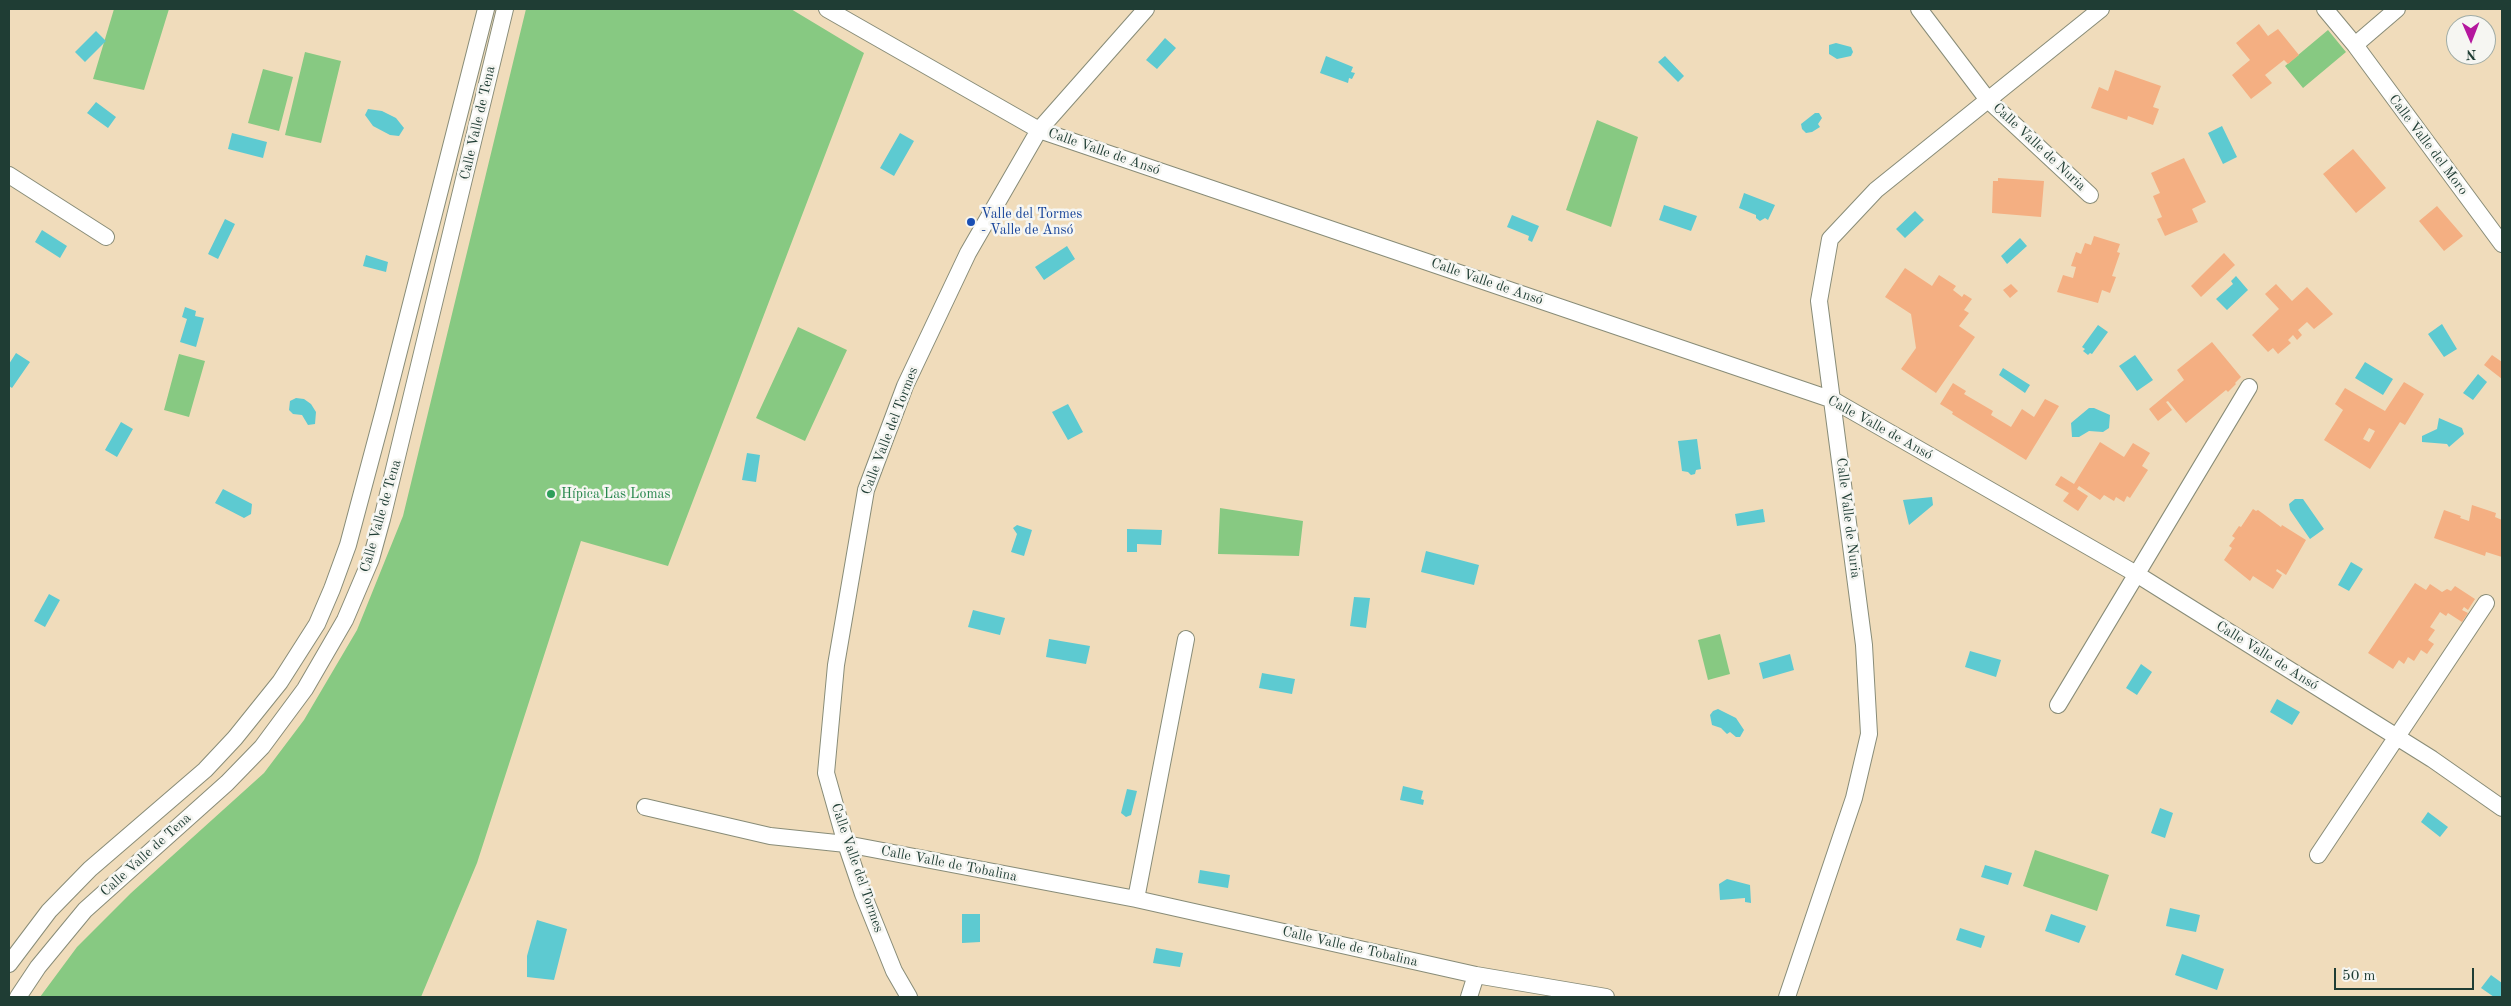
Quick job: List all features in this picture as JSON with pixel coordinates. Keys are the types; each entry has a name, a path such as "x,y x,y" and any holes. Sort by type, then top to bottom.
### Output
{"street":[{"name":"Calle Valle de Tena","path":"9,964 49,911 83,876 205,770 235,738 280,682 317,624 332,590 350,536 486,9"},
{"name":"Calle Valle de Tena","path":"18,997 38,967 85,910 227,783 262,747 305,689 345,620 371,559 382,519 505,9"},
{"name":"Calle Valle de Ansó","path":"827,9 1039,130 1833,400 2138,575 2396,736 2502,808"},
{"name":"Calle Valle del Tormes","path":"909,997 894,971 846,844 826,773 836,665 866,490 905,386 968,253 1039,130 1146,9"},
{"name":"Calle Valle de Nuria","path":"1919,9 1988,100 2090,195"},
{"name":"Calle Valle de Nuria","path":"1786,997 1854,798 1869,734 1864,645 1819,300 1830,239 1876,190 2101,9"},
{"name":"Calle Valle del Moro","path":"2326,9 2355,45 2502,244"},
{"path":"2355,45 2397,9"},
{"path":"9,175 106,237"},
{"path":"2058,704 2138,575 2249,387"},
{"path":"2318,854 2486,603"},
{"path":"1136,899 1186,639"},
{"name":"Calle Valle de Tobalina","path":"645,807 770,836 846,844 1136,899 1476,975 1606,997"},
{"path":"1469,997 1476,975"}],"green space":[{"path":"114,9 169,9 144,90 93,79"},
{"name":"Hípica Las Lomas","path":"526,9 791,9 864,53 668,566 581,541 477,863 421,997 40,997 77,947 131,893 264,773 304,720 357,630 403,516"},
{"path":"2328,30 2346,52 2303,88 2285,66"},
{"path":"305,52 341,61 321,143 285,135"},
{"path":"263,69 293,77 279,131 248,123"},
{"path":"1597,120 1638,137 1611,227 1566,210"},
{"path":"798,327 847,350 805,441 756,418"},
{"path":"179,354 205,361 189,417 164,410"},
{"path":"1220,508 1303,521 1299,556 1218,554"},
{"path":"1720,634 1730,674 1708,680 1698,640"},
{"path":"2035,850 2109,875 2097,911 2023,886"}],"water":[{"path":"96,31 106,41 85,62 75,52"},
{"path":"1165,38 1176,48 1157,69 1146,60"},
{"path":"1836,43 1851,47 1853,52 1851,56 1837,59 1829,54 1829,45"},
{"path":"1326,56 1353,67 1351,72 1355,73 1352,79 1349,78 1348,83 1320,73"},
{"path":"1665,56 1684,76 1678,82 1658,62"},
{"path":"96,102 116,117 108,128 87,113"},
{"path":"368,109 382,111 396,118 404,128 399,136 390,135 373,126 365,115"},
{"path":"1815,113 1819,113 1822,118 1818,124 1820,127 1806,133 1802,129 1801,124"},
{"path":"2222,126 2237,157 2223,164 2208,133"},
{"path":"232,133 267,142 263,158 228,149"},
{"path":"900,133 914,141 894,176 880,168"},
{"path":"1744,193 1775,205 1768,220 1765,218 1760,221 1756,218 1756,215 1739,208"},
{"path":"1664,205 1697,216 1691,231 1659,220"},
{"path":"1915,211 1924,220 1905,238 1896,229"},
{"path":"1512,215 1539,226 1532,242 1528,240 1529,236 1507,227"},
{"path":"225,219 235,224 218,259 208,254"},
{"path":"42,230 67,246 60,258 35,242"},
{"path":"2020,238 2027,246 2007,264 2001,256"},
{"path":"1067,246 1075,259 1044,280 1035,267"},
{"path":"366,255 388,262 386,272 363,266"},
{"path":"2236,276 2248,290 2227,310 2216,299 2233,284 2231,281"},
{"path":"185,307 196,311 195,316 204,318 196,347 180,342 187,319 182,317"},
{"path":"2442,324 2457,349 2444,357 2428,334"},
{"path":"2098,325 2108,332 2092,354 2088,355 2083,351 2085,349 2082,347"},
{"path":"16,353 30,362 12,388 9,386 9,364"},
{"path":"2135,355 2153,380 2137,391 2119,366"},
{"path":"2365,362 2393,379 2383,395 2355,378"},
{"path":"2003,368 2030,385 2025,393 1999,375"},
{"path":"2478,374 2487,382 2473,400 2463,393"},
{"path":"296,398 304,399 311,404 316,412 315,424 308,425 302,415 293,414 289,410 290,401"},
{"path":"1068,404 1083,432 1068,440 1052,412"},
{"path":"2089,408 2094,408 2110,415 2109,428 2103,432 2089,431 2079,437 2072,437 2071,423"},
{"path":"2439,418 2462,428 2464,434 2449,447 2447,444 2422,442 2422,436 2437,429"},
{"path":"121,422 133,429 117,457 105,450"},
{"path":"1697,439 1701,469 1696,470 1695,474 1691,475 1688,472 1682,471 1678,441"},
{"path":"747,453 760,455 756,482 742,480"},
{"path":"223,489 252,504 251,514 244,518 215,503"},
{"path":"1932,497 1933,505 1909,525 1903,500"},
{"path":"2295,499 2303,499 2324,529 2310,539 2290,510 2289,504"},
{"path":"1763,509 1765,522 1737,526 1735,514"},
{"path":"1017,525 1032,530 1024,556 1011,552 1017,534 1013,528"},
{"path":"1127,529 1162,530 1161,545 1137,544 1137,552 1127,552"},
{"path":"1426,551 1479,565 1474,585 1421,572"},
{"path":"2351,562 2363,569 2349,591 2338,585"},
{"path":"49,594 60,600 45,627 34,621"},
{"path":"1354,597 1370,598 1366,628 1350,626"},
{"path":"973,610 1005,618 1000,635 968,627"},
{"path":"1049,639 1090,646 1086,664 1046,657"},
{"path":"1970,651 2001,660 1996,677 1965,667"},
{"path":"1790,654 1794,670 1763,679 1759,663"},
{"path":"2141,664 2152,672 2137,695 2126,688"},
{"path":"1262,673 1295,679 1292,694 1259,688"},
{"path":"2277,699 2300,712 2292,725 2270,712"},
{"path":"1718,709 1736,718 1744,730 1740,737 1736,737 1730,732 1727,734 1721,728 1712,725 1710,715"},
{"path":"1403,786 1423,791 1421,799 1424,800 1423,805 1400,800"},
{"path":"1127,789 1137,791 1131,815 1126,817 1121,813"},
{"path":"2160,808 2173,813 2165,838 2151,833"},
{"path":"2428,812 2448,827 2440,837 2421,822"},
{"path":"1985,865 2012,873 2008,885 1981,877"},
{"path":"1200,870 1230,875 1228,888 1198,883"},
{"path":"1727,879 1750,885 1751,903 1745,902 1745,898 1720,900 1719,884"},
{"path":"2170,908 2200,915 2196,932 2166,926"},
{"path":"962,914 980,914 980,942 962,943"},
{"path":"2051,914 2086,926 2079,943 2045,931"},
{"path":"537,920 567,929 554,980 527,977 527,956"},
{"path":"1960,928 1985,936 1981,948 1956,940"},
{"path":"1156,948 1183,953 1180,967 1153,963"},
{"path":"2182,954 2224,969 2217,990 2175,975"},
{"path":"2491,975 2502,983 2502,997 2494,997 2481,988"}],"building":[{"path":"2259,24 2268,36 2278,29 2299,55 2288,64 2284,60 2265,75 2272,83 2251,99 2232,75 2250,60 2236,43"},
{"path":"2115,70 2161,86 2153,107 2159,109 2153,125 2128,116 2127,120 2091,108 2099,87 2108,91"},
{"path":"2353,149 2386,188 2356,213 2323,174"},
{"path":"2184,158 2206,202 2192,209 2198,222 2165,236 2157,219 2162,217 2153,196 2160,193 2151,173"},
{"path":"1998,178 2044,181 2041,217 1992,213 1993,181 1998,181"},
{"path":"2437,206 2463,236 2444,251 2419,221"},
{"path":"2094,236 2120,244 2117,252 2120,253 2112,276 2116,277 2110,293 2102,290 2098,303 2057,292 2063,275 2073,278 2076,267 2071,266 2076,252 2081,254 2085,243 2091,245"},
{"path":"2224,253 2235,265 2201,297 2191,286"},
{"path":"1905,268 1932,286 1939,275 1956,286 1953,290 1962,297 1964,294 1972,299 1964,310 1969,313 1959,326 1975,337 1936,393 1901,369 1916,348 1911,314 1885,297"},
{"path":"2011,284 2018,291 2010,298 2003,290"},
{"path":"2276,284 2292,301 2307,287 2333,314 2314,329 2307,322 2298,330 2302,335 2297,340 2293,335 2288,340 2291,343 2278,354 2273,348 2268,352 2252,335 2279,309 2265,294"},
{"path":"2212,342 2241,377 2228,392 2226,390 2186,423 2168,401 2166,402 2172,410 2158,421 2149,409 2184,380 2177,370"},
{"path":"2492,355 2502,362 2502,379 2484,365"},
{"path":"2404,382 2424,394 2405,425 2400,422 2370,469 2324,440 2343,410 2335,404 2345,388 2385,411","holes":["2369,428 2375,431 2369,442 2363,439"]},
{"path":"1953,383 1966,391 1964,394 1993,411 1991,415 2011,427 2022,409 2034,417 2045,399 2059,406 2026,460 1952,414 1953,412 1940,404"},
{"path":"2100,442 2124,457 2133,443 2150,453 2142,466 2148,470 2130,498 2127,496 2124,502 2116,497 2114,501 2104,495 2100,500 2079,486 2077,489 2088,496 2078,511 2063,501 2069,493 2055,485 2061,476 2074,484"},
{"path":"2472,505 2496,513 2495,517 2502,520 2502,557 2486,552 2485,556 2434,538 2444,510 2469,521"},
{"path":"2253,509 2258,510 2281,527 2282,525 2306,540 2286,575 2277,569 2276,571 2282,575 2273,589 2253,576 2250,581 2224,560 2232,548 2229,546 2235,538 2232,536 2239,526 2241,527"},
{"path":"2415,583 2426,590 2430,584 2442,592 2447,589 2451,591 2455,586 2475,599 2468,610 2464,607 2462,610 2468,613 2462,622 2448,613 2446,616 2440,612 2430,627 2435,630 2428,640 2434,644 2427,654 2421,650 2414,661 2408,657 2404,664 2399,660 2393,669 2368,653"}],"place":[{"name":"Valle del Tormes - Valle de Ansó","path":"971,222"},
{"name":"Hípica Las Lomas","path":"551,494"}]}
